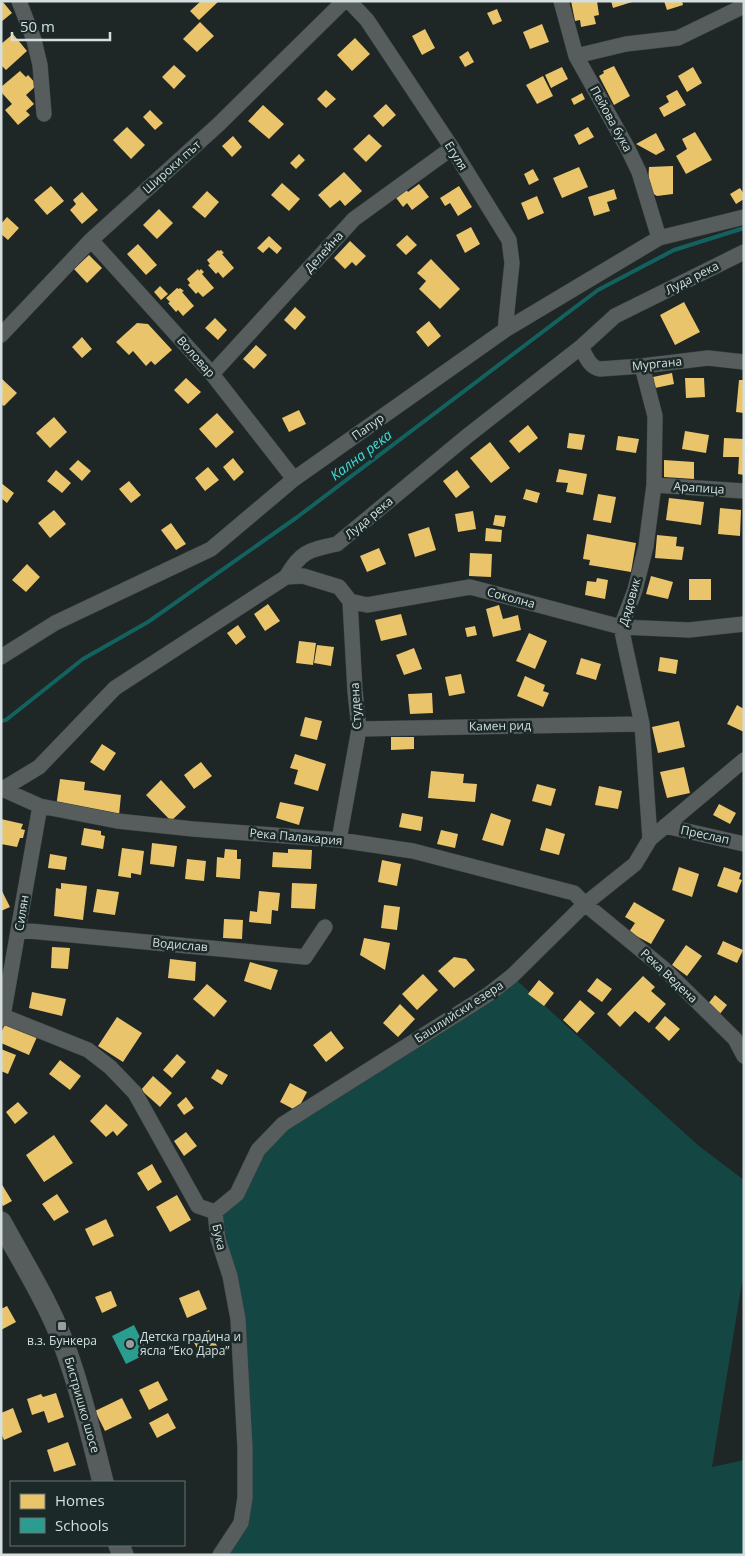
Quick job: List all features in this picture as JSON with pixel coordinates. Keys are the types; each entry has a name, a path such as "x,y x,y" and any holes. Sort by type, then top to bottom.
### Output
{"street":[{"path":"19,1 34,40 40,65 44,114"},
{"name":"Широки път","path":"1,335 91,240 219,124 344,1"},
{"name":"Егуля","path":"349,1 367,20 452,148 509,240 512,263 505,330"},
{"name":"Пейова бука","path":"561,1 576,56 628,149 638,172 659,238"},
{"path":"576,56 626,44 678,38 744,6"},
{"name":"Делейна","path":"212,374 354,219 452,148"},
{"name":"Папур","path":"1,657 55,623 210,549 294,479 505,330 659,238 744,217"},
{"name":"Воловар","path":"91,240 212,374 294,479"},
{"name":"Луда река","path":"2,790 39,767 115,688 286,577 296,560 313,550 337,544 581,347 615,316 744,252"},
{"name":"Мургана","path":"581,347 594,368 600,369 708,358 744,362"},
{"name":"Дядовик","path":"642,366 655,416 654,485 646,546 635,590 620,627 642,724 650,839"},
{"name":"Арапица","path":"654,485 744,491"},
{"path":"286,577 303,576 339,587 350,601"},
{"name":"Соколна","path":"350,601 367,605 470,588 620,627 689,630 744,624"},
{"name":"Студена","path":"339,840 359,729 350,601"},
{"name":"Камен рид","path":"359,729 642,724"},
{"name":"Башлийски езера","path":"215,1212 237,1194 258,1150 283,1124 489,994 512,976 585,904 635,864 650,839 744,760"},
{"name":"Река Палакария","path":"2,790 40,806 117,821 339,840 413,851 574,893 585,904"},
{"name":"Силян","path":"2,1017 40,806"},
{"name":"Преслап","path":"665,826 744,844"},
{"name":"Река Ведена","path":"585,904 663,968 735,1039 744,1056"},
{"name":"Водислав","path":"19,930 305,957 325,927"},
{"name":"Бука","path":"2,1017 88,1050 110,1067 135,1094 198,1206 215,1212 218,1239 230,1276 238,1319 245,1448 244,1498 241,1523 220,1555"},
{"name":"Бистришко шосе","path":"1,1222 51,1315 63,1342 103,1481"}],"shaded area":[{"path":"512,976 699,1146 744,1180 744,1270 712,1467 744,1460 744,1555 219,1555 241,1523 241,1383 215,1212 237,1194 258,1150"}],"building: Homes":[{"path":"201,1 219,1 199,20 190,11"},
{"path":"571,1 597,1 599,15 594,16 596,24 581,27 580,20 575,21"},
{"path":"611,1 632,1 632,2 613,8"},
{"path":"664,1 682,1 683,5 667,10"},
{"path":"3,2 12,13 1,22 1,4"},
{"path":"497,9 502,21 493,25 487,13"},
{"path":"200,22 214,36 197,52 183,39"},
{"path":"542,24 549,42 530,49 523,32"},
{"path":"425,29 435,48 422,55 412,36"},
{"path":"13,34 27,51 6,70 1,65 1,44"},
{"path":"355,38 370,54 352,71 337,55"},
{"path":"468,51 474,62 465,67 459,57"},
{"path":"174,65 186,76 174,89 162,77"},
{"path":"614,66 630,96 614,105 599,76 604,73 603,71"},
{"path":"562,67 568,79 551,88 545,75"},
{"path":"693,67 702,83 687,92 678,76"},
{"path":"20,71 26,77 28,75 37,85 26,95 34,104 26,111 30,115 18,125 5,110 12,104 1,92 1,87"},
{"path":"543,76 553,96 537,104 526,85"},
{"path":"326,90 336,99 326,108 317,99"},
{"path":"677,90 686,105 664,117 659,108 669,102 666,96"},
{"path":"582,93 585,99 574,105 571,99"},
{"path":"386,104 396,115 383,127 373,116"},
{"path":"263,105 284,124 269,139 248,121"},
{"path":"150,110 163,123 155,130 143,117"},
{"path":"127,127 145,145 131,159 113,140"},
{"path":"588,127 594,137 579,145 574,135"},
{"path":"695,132 712,160 686,174 676,156 687,149 682,139"},
{"path":"656,133 665,150 656,155 636,144"},
{"path":"369,134 382,146 366,162 353,149"},
{"path":"233,136 242,147 232,157 222,146"},
{"path":"299,154 305,160 296,169 290,163"},
{"path":"673,166 673,194 657,196 652,193 648,185 649,167"},
{"path":"579,167 588,187 562,198 553,178"},
{"path":"533,169 539,180 529,185 524,174"},
{"path":"344,172 362,191 345,206 340,200 330,208 318,195"},
{"path":"282,183 300,199 289,211 271,195"},
{"path":"419,184 429,197 412,210 407,203 403,207 394,195 405,187 408,192"},
{"path":"51,186 64,201 47,215 34,200"},
{"path":"459,186 472,207 458,216 450,203 445,206 440,198"},
{"path":"740,188 744,194 744,199 736,204 730,194"},
{"path":"614,189 617,199 607,202 610,211 594,216 588,197"},
{"path":"207,191 219,202 205,218 192,207"},
{"path":"82,192 98,210 82,224 70,210 76,204 73,200"},
{"path":"537,196 544,213 528,220 521,203"},
{"path":"159,209 173,223 157,239 143,225"},
{"path":"7,217 19,228 8,240 1,234 1,224"},
{"path":"471,227 480,244 465,253 456,235"},
{"path":"407,235 417,245 406,255 396,245"},
{"path":"269,236 282,248 277,254 269,247 263,253 257,248"},
{"path":"350,241 366,256 356,266 352,262 345,269 334,258"},
{"path":"138,244 157,265 146,275 127,254"},
{"path":"218,250 224,253 222,254 234,268 223,278 218,272 216,274 208,265 210,264 207,260"},
{"path":"89,255 102,268 87,283 74,269"},
{"path":"431,259 460,289 440,309 419,289 426,281 417,273"},
{"path":"198,269 204,272 202,274 214,288 203,297 198,292 196,294 188,285 190,283 187,279"},
{"path":"160,286 168,294 161,300 154,292"},
{"path":"177,288 184,291 182,292 194,306 183,316 178,310 176,312 166,298"},
{"path":"684,302 700,332 675,345 660,315"},
{"path":"295,307 306,317 295,330 284,320"},
{"path":"215,318 227,330 218,340 205,328"},
{"path":"429,321 441,336 428,347 416,332"},
{"path":"137,323 148,324 172,350 155,365 151,361 146,366 133,351 129,355 116,342"},
{"path":"82,337 92,349 82,358 72,347"},
{"path":"256,345 267,355 254,369 243,359"},
{"path":"672,373 674,384 655,388 653,377"},
{"path":"1,378 17,393 4,406 1,404"},
{"path":"186,378 201,392 188,404 174,390"},
{"path":"685,378 704,378 705,397 686,398"},
{"path":"739,380 744,380 744,413 736,412"},
{"path":"299,410 306,424 289,432 282,418"},
{"path":"217,413 234,432 216,448 199,429"},
{"path":"54,417 67,432 50,448 36,433"},
{"path":"528,425 538,438 519,453 509,441"},
{"path":"685,431 709,435 706,453 682,449"},
{"path":"569,433 585,435 582,450 567,448"},
{"path":"618,436 639,439 636,453 616,450"},
{"path":"724,438 744,439 744,475 738,474 739,457 723,457"},
{"path":"490,442 510,468 491,483 470,458"},
{"path":"233,458 244,472 234,481 223,467"},
{"path":"78,460 91,471 82,481 69,469"},
{"path":"664,460 694,462 694,479 664,477"},
{"path":"208,467 219,480 205,491 195,478"},
{"path":"559,469 587,474 583,495 566,492 568,483 556,482"},
{"path":"56,470 71,483 62,493 47,481"},
{"path":"457,470 470,487 456,498 443,481"},
{"path":"129,481 141,495 131,503 119,489"},
{"path":"1,483 14,493 7,503 1,498"},
{"path":"526,489 540,493 537,503 523,499"},
{"path":"598,494 616,497 611,523 593,520"},
{"path":"669,498 704,502 701,525 666,520"},
{"path":"720,508 741,510 740,536 718,534"},
{"path":"54,510 66,524 50,538 38,523"},
{"path":"473,511 476,529 458,532 455,514"},
{"path":"495,515 506,516 504,527 493,525"},
{"path":"171,523 186,544 176,550 161,530"},
{"path":"429,527 436,550 415,557 408,534"},
{"path":"486,528 502,530 501,542 485,541"},
{"path":"587,534 636,543 631,572 589,565 590,560 583,559"},
{"path":"657,535 677,537 676,546 684,547 682,560 655,558"},
{"path":"379,548 386,564 367,572 360,556"},
{"path":"470,553 492,554 491,577 469,576"},
{"path":"27,564 40,577 26,592 12,580"},
{"path":"651,576 673,582 668,599 646,594"},
{"path":"597,578 608,580 605,599 585,595 587,581 596,582"},
{"path":"689,579 711,579 711,600 689,600"},
{"path":"268,604 280,621 265,631 254,614"},
{"path":"499,605 503,619 518,615 521,630 493,637 486,609"},
{"path":"401,614 407,635 381,641 375,620"},
{"path":"238,625 246,637 236,645 227,633"},
{"path":"475,626 477,635 467,637 465,628"},
{"path":"529,633 547,641 535,669 516,661"},
{"path":"299,641 316,643 313,665 296,663"},
{"path":"317,645 334,647 331,666 314,663"},
{"path":"414,648 422,669 404,675 396,655"},
{"path":"660,657 678,660 676,674 658,671"},
{"path":"581,658 601,664 596,680 576,674"},
{"path":"461,674 465,693 449,696 445,677"},
{"path":"525,676 545,685 543,691 549,693 543,707 517,696"},
{"path":"432,693 433,713 410,714 408,694"},
{"path":"737,705 744,709 744,732 727,724"},
{"path":"305,717 322,721 317,740 300,736"},
{"path":"679,721 685,747 658,753 652,727"},
{"path":"391,737 414,737 414,749 391,750"},
{"path":"102,744 116,753 104,771 90,762"},
{"path":"295,754 326,764 318,791 294,784 298,770 290,768"},
{"path":"201,762 212,776 194,789 184,775"},
{"path":"684,767 690,793 667,798 660,772"},
{"path":"431,771 464,774 463,783 477,784 475,802 428,798"},
{"path":"60,779 85,782 84,790 121,795 119,815 56,807"},
{"path":"161,780 186,807 171,821 146,795"},
{"path":"537,784 556,789 551,806 532,801"},
{"path":"599,786 622,791 618,809 595,805"},
{"path":"280,802 304,807 299,825 276,818"},
{"path":"719,804 736,813 730,824 713,815"},
{"path":"402,813 423,817 421,831 399,827"},
{"path":"491,813 511,820 503,846 482,840"},
{"path":"1,819 23,824 21,829 25,830 23,838 20,838 17,847 1,844"},
{"path":"84,828 101,831 101,835 105,836 103,849 81,845"},
{"path":"546,828 565,834 559,855 540,850"},
{"path":"441,830 458,834 455,848 437,844"},
{"path":"152,843 177,846 174,867 150,864"},
{"path":"122,848 144,851 141,875 131,873 131,878 118,876"},
{"path":"225,849 237,850 237,859 241,859 240,879 216,877 217,857 224,858"},
{"path":"288,849 312,850 311,869 272,867 273,852 288,853"},
{"path":"50,854 67,857 65,870 48,868"},
{"path":"187,859 206,861 204,881 185,879"},
{"path":"382,860 401,864 397,886 378,882"},
{"path":"679,867 699,874 692,897 672,890"},
{"path":"724,867 741,873 739,879 742,880 737,893 717,886"},
{"path":"61,883 87,886 83,920 54,916 56,888 61,889"},
{"path":"292,883 317,884 315,909 291,908"},
{"path":"1,889 10,907 1,911"},
{"path":"97,889 119,892 115,915 93,912"},
{"path":"259,891 280,893 278,911 272,910 271,924 249,922 250,911 257,912"},
{"path":"634,902 665,920 651,944 629,932 635,923 625,917"},
{"path":"384,905 400,907 397,930 381,928"},
{"path":"224,919 243,920 242,939 223,938"},
{"path":"364,938 390,943 385,970 360,955"},
{"path":"723,941 743,950 737,963 717,954"},
{"path":"686,945 702,956 687,976 672,965"},
{"path":"52,947 70,948 68,969 51,968"},
{"path":"454,957 466,959 475,970 454,988 438,971"},
{"path":"170,959 196,962 195,981 168,978"},
{"path":"250,962 278,970 271,990 244,981"},
{"path":"423,974 438,990 417,1010 402,994"},
{"path":"643,976 655,987 651,991 666,1004 649,1023 635,1011 620,1027 607,1014"},
{"path":"597,978 612,989 602,1002 587,991"},
{"path":"539,980 554,993 544,1006 528,994"},
{"path":"207,984 227,1001 214,1017 193,999"},
{"path":"32,992 66,999 62,1016 29,1008"},
{"path":"715,995 727,1005 719,1015 707,1005"},
{"path":"580,1000 595,1013 577,1033 563,1020"},
{"path":"400,1004 415,1019 398,1037 383,1023"},
{"path":"665,1016 680,1029 669,1041 655,1028"},
{"path":"117,1017 142,1033 123,1062 98,1046"},
{"path":"5,1024 37,1037 29,1055 1,1043 1,1033"},
{"path":"331,1031 344,1048 326,1062 313,1045"},
{"path":"1,1049 16,1055 8,1074 1,1071"},
{"path":"177,1054 186,1062 172,1078 163,1070"},
{"path":"60,1060 81,1076 70,1090 49,1074"},
{"path":"217,1069 228,1075 222,1085 211,1078"},
{"path":"153,1076 172,1093 160,1107 141,1090"},
{"path":"290,1083 307,1092 297,1111 280,1102"},
{"path":"186,1097 194,1108 184,1115 177,1105"},
{"path":"18,1102 28,1113 15,1124 6,1112"},
{"path":"106,1104 128,1125 117,1136 113,1131 106,1137 90,1121"},
{"path":"186,1132 197,1146 184,1156 174,1141"},
{"path":"54,1135 73,1163 44,1182 26,1155"},
{"path":"152,1164 162,1182 148,1191 137,1173"},
{"path":"1,1183 12,1201 3,1206 1,1203"},
{"path":"57,1194 69,1212 54,1221 42,1204"},
{"path":"177,1195 191,1220 170,1232 156,1207"},
{"path":"106,1219 114,1236 93,1246 85,1229"},
{"path":"199,1290 207,1309 187,1318 179,1298"},
{"path":"111,1291 117,1306 102,1313 95,1297"},
{"path":"7,1306 16,1322 1,1330 1,1309"},
{"path":"209,1330 218,1348 202,1357 192,1339"},
{"path":"158,1381 168,1400 149,1410 139,1390"},
{"path":"56,1393 64,1417 48,1423 44,1411 32,1415 27,1399 41,1394 43,1397"},
{"path":"122,1398 132,1418 105,1431 95,1411"},
{"path":"13,1408 22,1432 4,1440 1,1433 1,1413"},
{"path":"168,1413 176,1428 157,1438 149,1423"},
{"path":"68,1442 76,1465 54,1472 47,1450"}],"building: Schools":[{"name":"Детска градина и ясла “Еко Дара”","path":"134,1325 148,1353 126,1364 112,1336"}],"waterway":[{"name":"Кална река","path":"1,721 6,720 83,659 148,622 296,518 598,290 674,250 744,228"}],"place":[{"name":"в.з. Бункера","path":"62,1326"},
{"name":"Детска градина и ясла “Еко Дара”","path":"130,1344"}]}
